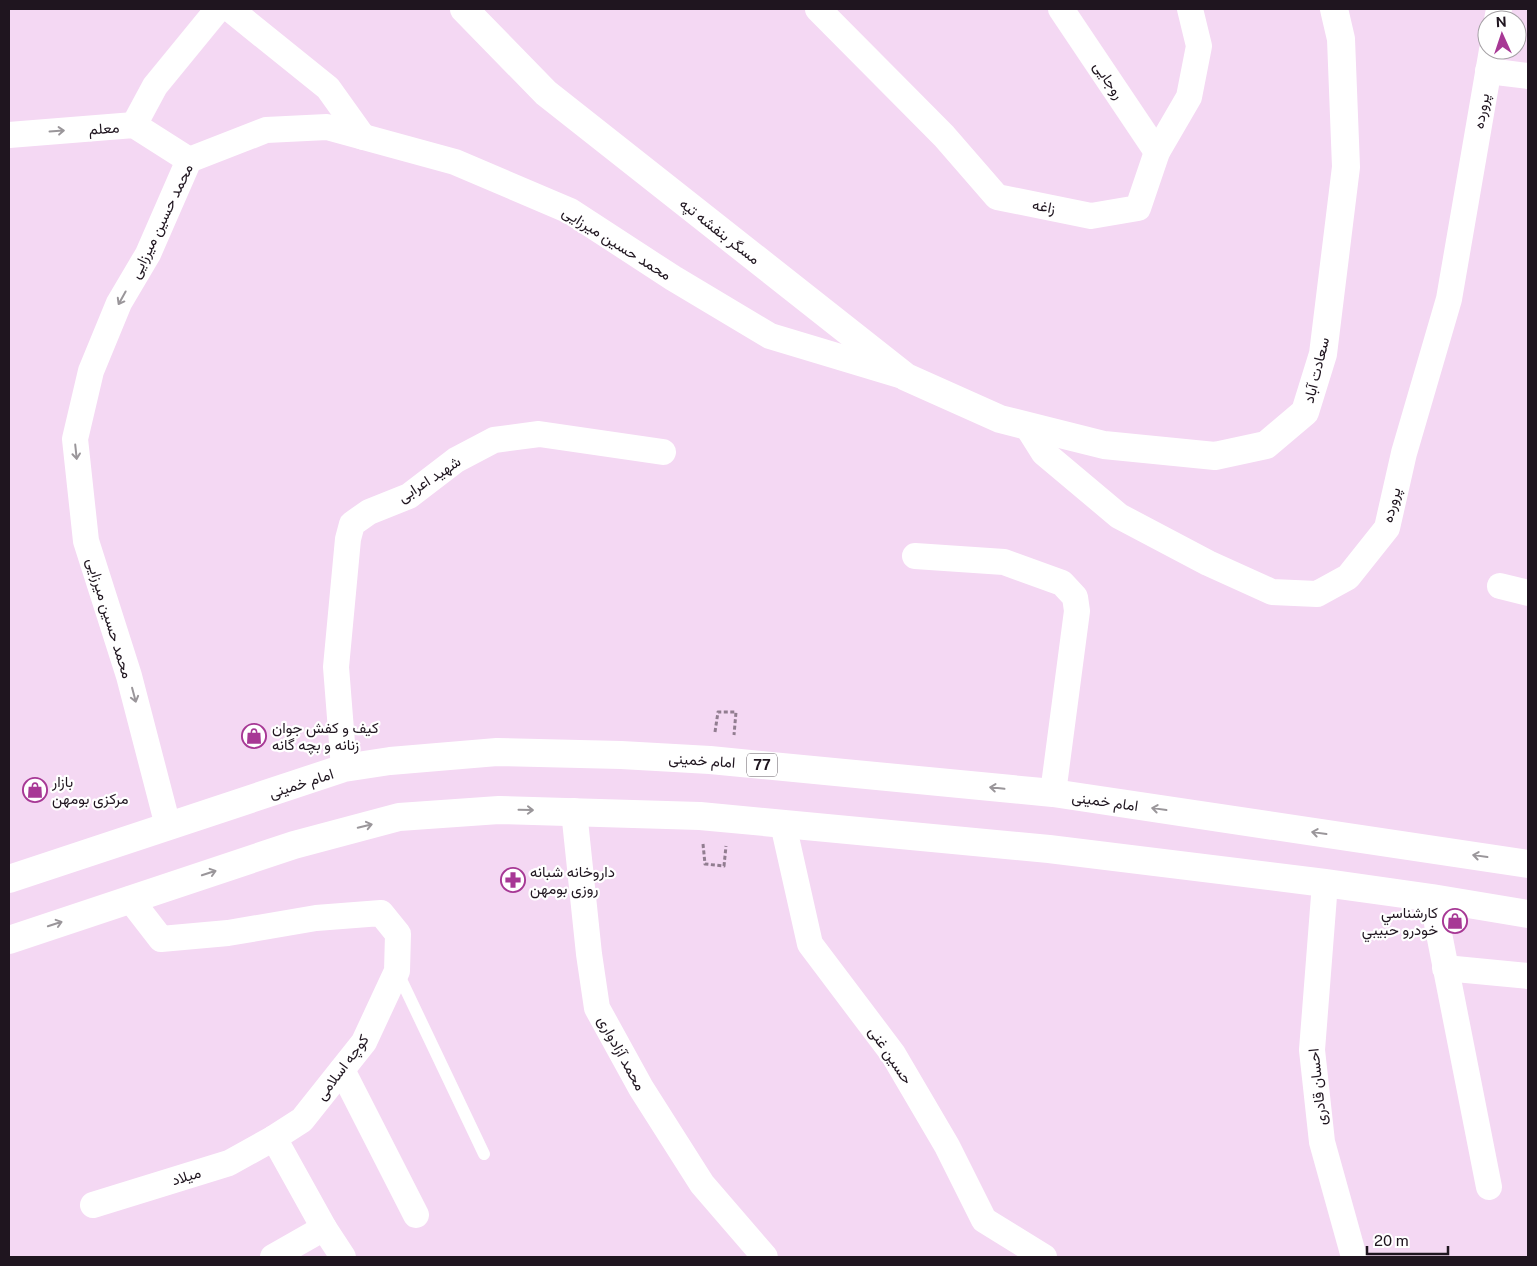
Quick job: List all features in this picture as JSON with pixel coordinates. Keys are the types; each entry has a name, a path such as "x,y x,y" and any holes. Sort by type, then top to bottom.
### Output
{"main road":[{"name":"مسگر بنفشه تپه","path":"464,9 546,93 906,377 1000,419"},
{"name":"سعادت آباد","path":"1000,419 1104,445 1215,456 1266,445 1305,412 1323,354 1346,167 1342,39 1334,9"},
{"name":"امام خمینی","path":"9,879 344,768 390,761 497,752 621,755 710,760 1053,793 1528,864"},
{"path":"9,940 294,845 399,818 499,810 700,816 1049,849 1325,883 1528,914"}],"street":[{"path":"134,125 155,86 218,9"},
{"path":"230,9 328,88 362,137"},
{"name":"زاغه","path":"818,9 944,136 997,197 1091,216 1138,208 1157,152 1189,97 1199,46 1190,9"},
{"name":"روجایی","path":"1061,9 1157,152"},
{"path":"1490,60 1528,76"},
{"name":"پرورده","path":"1027,426 1044,453 1120,516 1208,563 1272,592 1317,594 1348,577 1387,528 1404,453 1449,299 1490,60"},
{"name":"معلم","path":"9,135 134,125 188,160"},
{"name":"محمد حسین میرزایی","path":"168,826 129,676 86,541 75,439 91,371 119,303 148,254 188,160 266,130 327,127 455,162 570,211 672,278 770,336 906,377"},
{"name":"شهید اعرابی","path":"344,768 336,667 348,539 352,524 369,512 409,496 456,460 494,440 539,434 663,452"},
{"path":"915,556 1004,562 1062,583 1076,597 1077,611 1053,793"},
{"path":"1500,586 1528,593"},
{"name":"محمد آزادواری","path":"574,812 588,945 597,1008 641,1088 702,1184 765,1257"},
{"name":"حسین غنی","path":"782,824 810,944 892,1054 947,1146 984,1220 1044,1257"},
{"name":"احسان قادری","path":"1325,883 1312,1050 1322,1142 1354,1257"},
{"path":"1432,898 1489,1187"},
{"name":"کوچه اسلامی","path":"130,899 161,939 228,933 316,918 381,913 398,934 397,971 364,1042 302,1120 274,1138"},
{"path":"1445,968 1528,976"},
{"path":"342,1070 416,1215"},
{"path":"274,1138 324,1228 343,1257"},
{"name":"میلاد","path":"93,1205 229,1163 274,1138"},
{"path":"273,1257 324,1228"}],"lane":[{"path":"397,971 484,1154"}],"path":[{"path":"718,712 736,712"},
{"path":"706,864 724,866"}],"place":[{"name":"کیف و کفش جوان زنانه و بچه گانه","path":"254,736"},
{"name":"بازار مرکزی بومهن","path":"35,790"},
{"name":"داروخانه شبانه روزی بومهن","path":"513,880"},
{"name":"كارشناسي خودرو حبيبي","path":"1455,921"}]}
